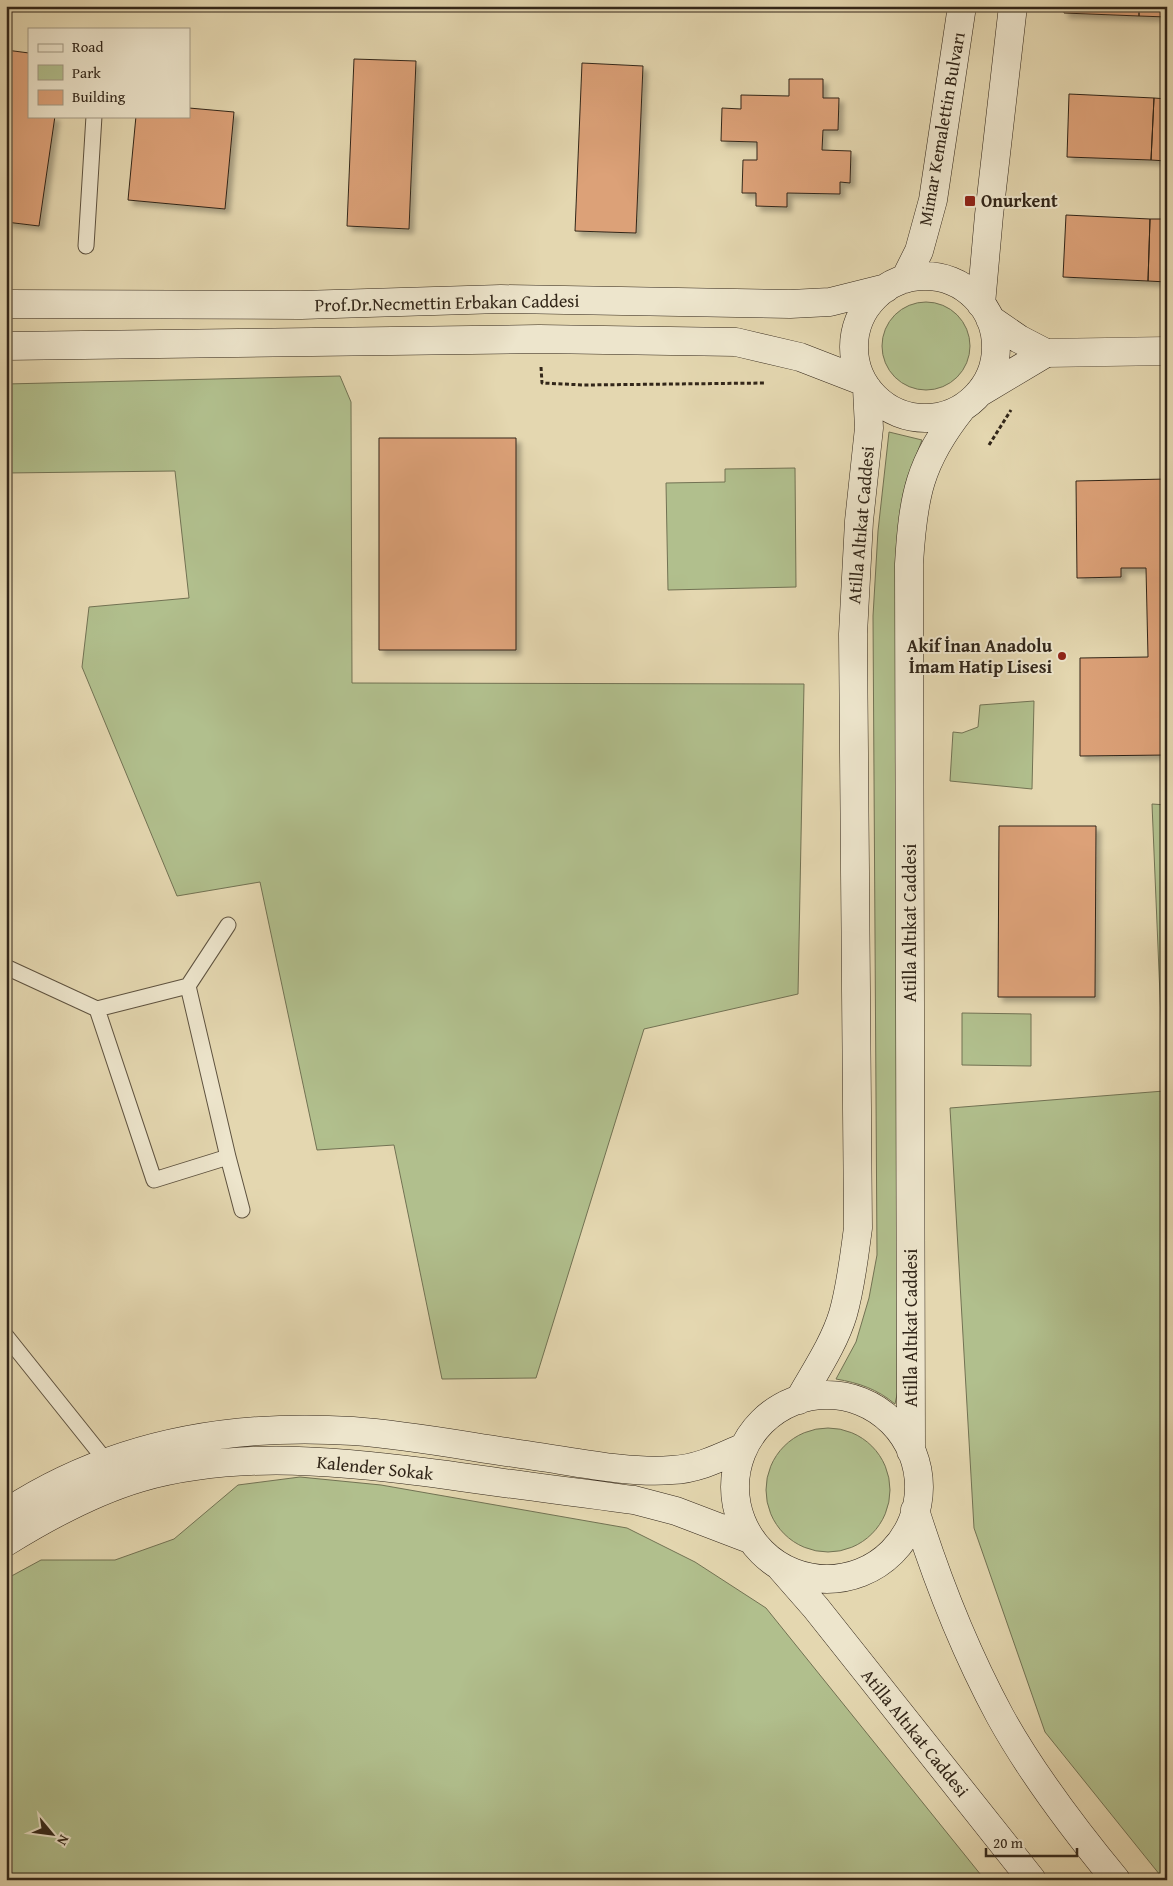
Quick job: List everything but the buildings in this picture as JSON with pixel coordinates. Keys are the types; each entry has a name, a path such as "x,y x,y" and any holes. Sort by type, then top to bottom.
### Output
{"street":[{"name":"Mimar Kemalettin Bulvarı","path":"896,283 918,251 933,200 962,6"},
{"path":"971,400 991,374 996,352 986,312 988,215 1013,6"},
{"path":"1046,353 946,415 927,418 909,416 892,410 864,384 854,345 859,323 870,303 896,283 928,276 950,280 970,291 986,312 1019,339 1046,353 1167,352"},
{"name":"Prof.Dr.Necmettin Erbakan Caddesi","path":"6,304 301,305 501,299 790,304 830,302 896,283"},
{"name":"Prof.Dr.Necmettin Erbakan Caddesi","path":"6,346 539,339 736,342 800,357 864,384"},
{"name":"Atilla Altıkat Caddesi","path":"799,1400 823,1357 842,1316 853,1270 858,1228 853,634 859,521 869,428 864,384"},
{"name":"Atilla Altıkat Caddesi","path":"911,1451 909,564 912,518 923,470 945,429 971,400"},
{"path":"823,1395 859,1401 890,1421 911,1451 918,1486 915,1510 900,1543 882,1560 861,1572 837,1578 812,1578 789,1571 759,1550 741,1518 735,1494 737,1470 744,1446 767,1418 799,1400 823,1395"},
{"name":"Kalender Sokak","path":"6,1513 106,1461 175,1441 226,1434 283,1430 354,1431 624,1468 672,1470 709,1462 744,1446"},
{"name":"Kalender Sokak","path":"6,1542 90,1497 139,1478 190,1467 252,1459 344,1462 634,1500 676,1511 752,1540"},
{"path":"915,1510 957,1625 1000,1716 1052,1796 1116,1880"},
{"name":"Atilla Altıkat Caddesi","path":"778,1565 816,1608 1032,1880"}],"lane":[{"path":"86,246 94,118"},
{"path":"6,968 97,1009 188,986 228,925"},
{"path":"188,986 242,1210"},
{"path":"97,1009 154,1180 228,1157"},
{"path":"6,1336 106,1461"}],"path":[{"path":"539,339 542,383 584,385 765,382"}],"green space":[{"path":"917,302 935,302 951,309 963,321 970,337 970,355 963,371 951,383 935,390 917,390 901,383 889,371 882,355 882,337 889,321 901,309"},
{"path":"340,376 351,402 352,683 804,684 798,994 644,1029 536,1378 442,1379 394,1145 317,1150 260,882 177,896 82,667 89,607 189,598 175,471 6,473 6,384"},
{"path":"889,432 922,440 906,483 900,514 898,1390 895,1404 867,1387 836,1379 856,1342 869,1298 877,1255 873,616 878,531"},
{"path":"795,468 796,587 668,590 666,483 725,482 725,469"},
{"path":"1034,701 1032,789 950,781 953,732 962,733 978,727 980,705"},
{"path":"1152,804 1167,805 1167,1880 1164,1880 1045,1732 974,1528 950,1108 1164,1091"},
{"path":"962,1013 1031,1014 1031,1066 962,1065"},
{"path":"828,1428 852,1433 872,1446 885,1466 890,1490 885,1514 872,1534 852,1547 828,1552 804,1547 784,1534 771,1514 766,1490 771,1466 784,1446 804,1433"},
{"path":"300,1477 381,1485 627,1528 695,1562 766,1608 985,1880 6,1880 6,1579 41,1560 115,1560 174,1539 238,1485"}],"place":[{"name":"Onurkent","path":"970,201"},
{"name":"Akif İnan Anadolu İmam Hatip Lisesi","path":"1062,656"}]}
